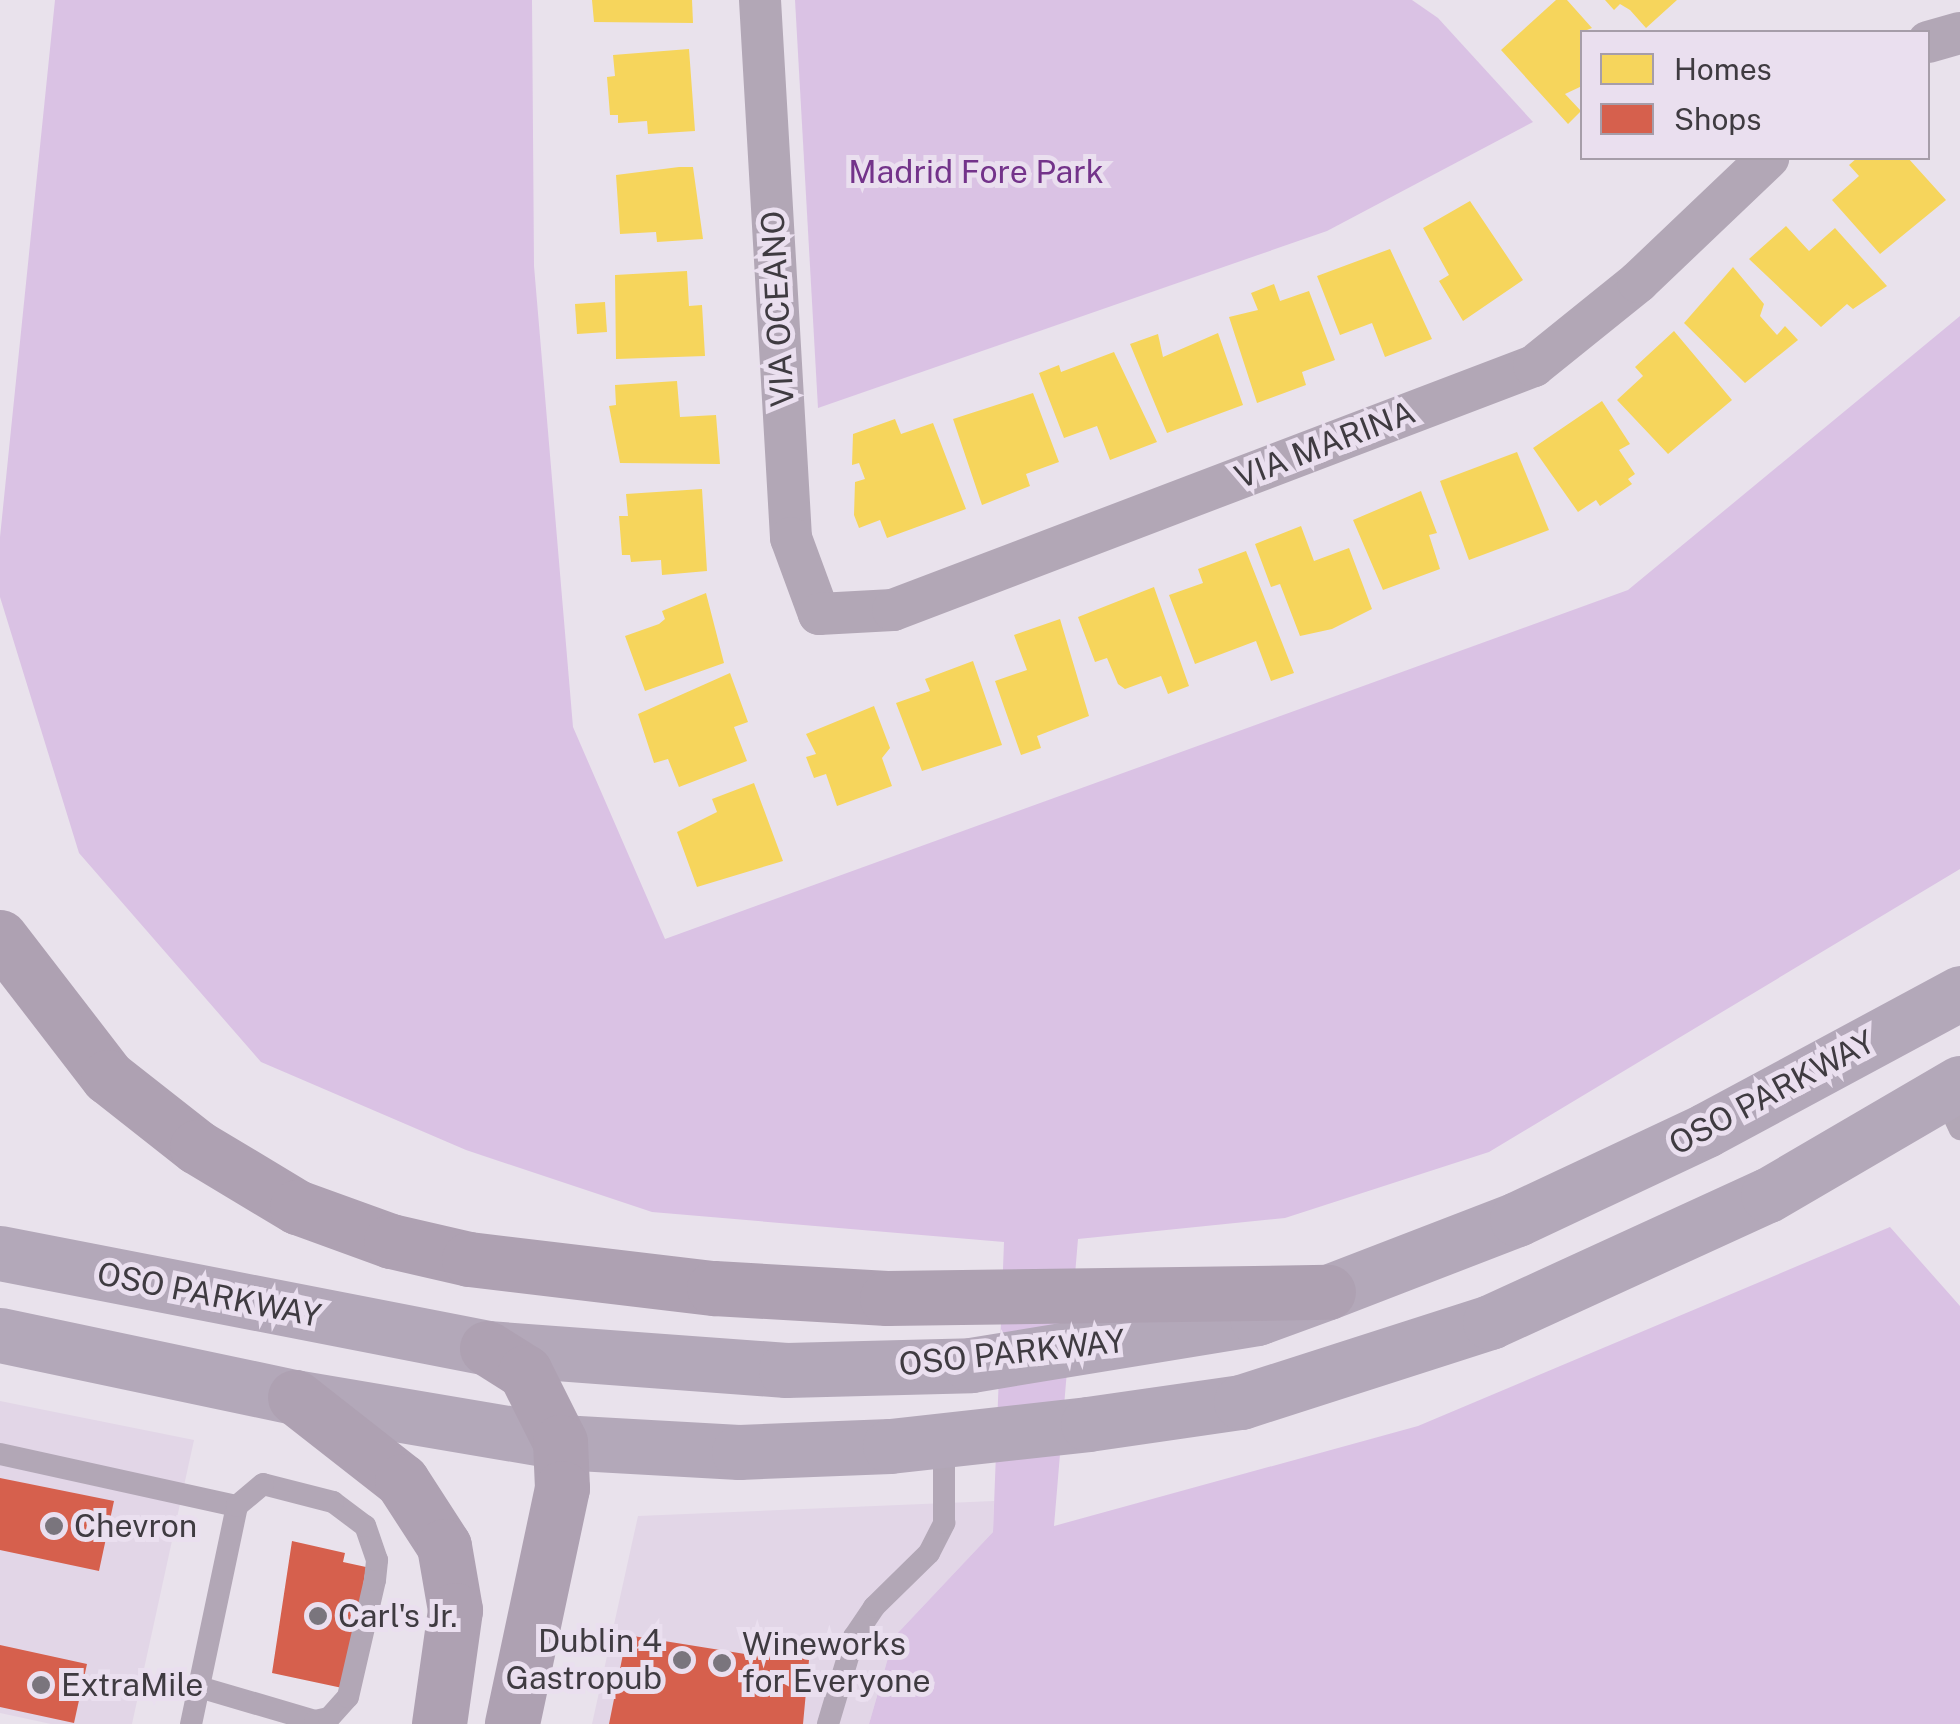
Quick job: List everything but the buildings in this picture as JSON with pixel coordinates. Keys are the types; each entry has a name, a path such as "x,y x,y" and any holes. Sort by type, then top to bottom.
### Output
{"highway":[{"path":"0,938 108,1077 197,1147 297,1207 391,1241 468,1259 677,1284 887,1298 1328,1292"},
{"path":"487,1348 525,1372 560,1442 562,1488 512,1724"},
{"path":"295,1397 402,1480 444,1546 455,1610 439,1724"}],"main road":[{"name":"OSO PARKWAY","path":"0,1253 487,1348 786,1370 971,1365 1257,1318 1328,1292 1517,1219 1706,1130 1960,993"},
{"path":"0,1335 295,1397 560,1442 739,1452 944,1440 1242,1402 1354,1370 1624,1265 1954,1102"},
{"path":"944,1440 971,1365"}],"street":[{"name":"VIA OCEANO","path":"760,0 791,538 819,614"},
{"path":"1930,41 1960,33"},
{"name":"VIA MARINA","path":"819,614 893,610 1534,366 1638,282 1766,160"}],"lane":[{"path":"828,1724 854,1637 874,1607 929,1553 944,1523 944,1440"},
{"path":"0,1454 237,1506"},
{"path":"192,1724 199,1687 237,1506 263,1484 333,1502 370,1536 375,1580 348,1697 329,1718 315,1721 199,1687"}],"shaded area":[{"name":"Chevron","path":"0,1401 194,1440 132,1724 51,1724 0,1713"},
{"path":"994,1501 993,1532 894,1637 869,1724 592,1724 638,1516"}],"green space":[{"path":"55,0 532,0 534,266 573,727 665,939 1628,590 1960,316 1960,869 1489,1152 1285,1218 1078,1239 1054,1526 1418,1426 1890,1227 1960,1306 1960,1724 869,1724 894,1637 993,1532 1004,1242 652,1212 466,1150 261,1062 79,853 0,597 0,537"},
{"name":"Madrid Fore Park","path":"795,0 1412,0 1438,18 1533,122 1327,231 818,408"}],"place":[{"name":"Chevron","path":"54,1526"},
{"name":"Carl's Jr.","path":"318,1616"},
{"name":"Dublin 4 Gastropub","path":"682,1660"},
{"name":"Wineworks for Everyone","path":"722,1663"},
{"name":"ExtraMile","path":"41,1685"}]}
